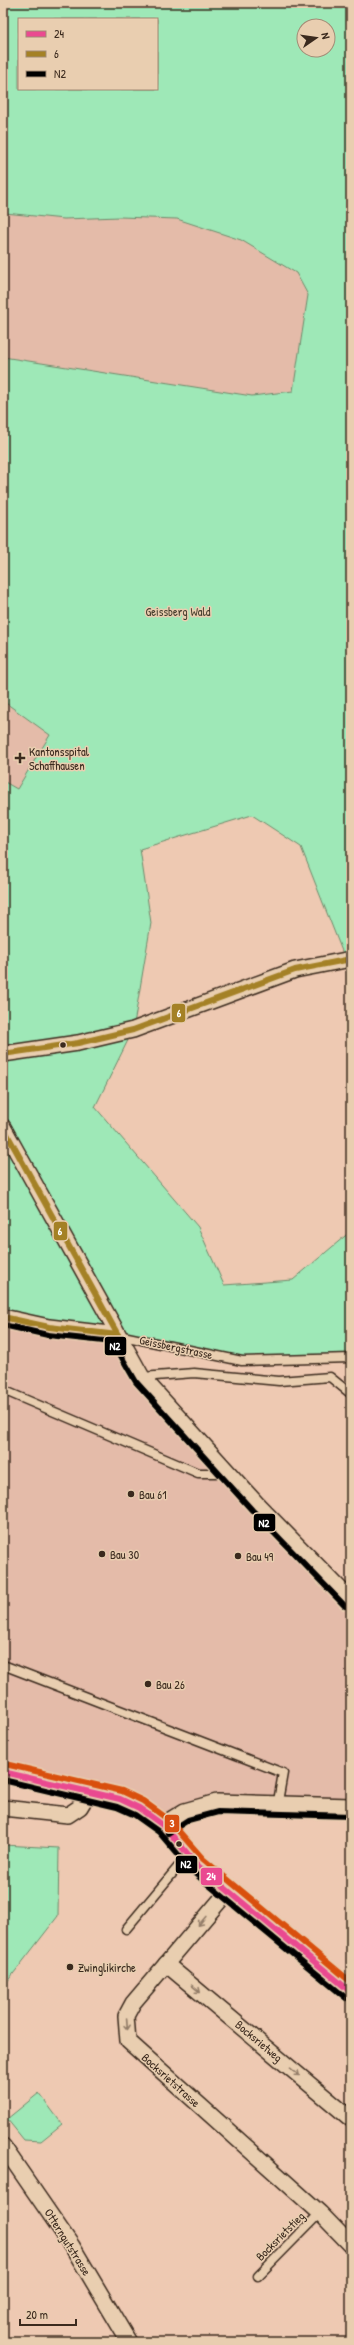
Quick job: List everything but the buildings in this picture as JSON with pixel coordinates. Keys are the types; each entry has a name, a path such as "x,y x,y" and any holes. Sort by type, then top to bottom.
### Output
{"street":[{"path":"3,1054 78,1043 133,1030 295,970 351,959"},
{"path":"3,1127 142,1377 230,1473 351,1600"},
{"name":"Geissbergstrasse","path":"3,1317 49,1327 118,1335"},
{"path":"3,1772 89,1792 134,1805 164,1826 188,1855 228,1891 351,1992"},
{"path":"3,1808 68,1815 80,1807 89,1792"},
{"path":"164,1826 185,1813 217,1804 351,1808"},
{"name":"Bocksrietstrasse","path":"228,1891 133,2003 126,2016 128,2041 320,2213 351,2244"},
{"name":"Bocksrietweg","path":"166,1964 351,2119"},
{"name":"Otterngutstrasse","path":"3,2146 72,2246 128,2342"}],"lane":[{"name":"Geissbergstrasse","path":"118,1335 242,1361 351,1358"},
{"path":"142,1377 194,1373 279,1381 330,1377 351,1394"},
{"path":"3,1390 192,1470 198,1472 230,1473"},
{"path":"3,1665 283,1773 277,1806"},
{"path":"126,1929 188,1855"},
{"name":"Bocksrietstieg","path":"258,2276 320,2213"}],"shaded area":[{"path":"4,213 64,219 120,217 177,219 241,240 296,273 308,295 293,391 252,396 3,357"},
{"name":"Kantonsspital Schaffhausen","path":"3,701 51,735 17,789 3,781"},
{"path":"3,1317 118,1335 142,1377 351,1600 351,1808 277,1807 155,1818 3,1772"}],"green space":[{"name":"Geissberg Wald","path":"3,3 351,3 351,974 301,847 252,815 140,849 151,923 133,1030 95,1107 198,1227 224,1285 293,1280 351,1231 351,1358 242,1361 3,1317 3,781 17,789 50,735 3,701 3,357 252,396 293,391 308,295 296,273 241,240 177,219 120,217 64,219 5,213 3,227"},
{"path":"3,1845 59,1848 58,1916 3,1987"},
{"path":"39,2093 62,2124 41,2141 24,2140 7,2119"}],"transit line":[{"name":"6","path":"3,1054 78,1043 133,1030 295,970 351,959"},
{"name":"6","path":"3,1127 118,1335"},
{"name":"6","path":"3,1317 49,1327 118,1335"},
{"name":"N2","path":"3,1325 48,1335 113,1342 136,1382 252,1510 345,1606"},
{"name":"3","path":"5,1764 122,1791 143,1801 169,1820 203,1859 351,1982"},
{"name":"24","path":"3,1772 120,1799 139,1808 164,1826 197,1865 351,1992"},
{"name":"N2","path":"3,1780 117,1807 135,1815 159,1832 192,1871 346,1998"},
{"name":"N2","path":"168,1833 188,1820 218,1812 351,1816"}],"place":[{"name":"Kantonsspital Schaffhausen","path":"20,758"},
{"name":"Bau 61","path":"131,1494"},
{"name":"Bau 30","path":"102,1554"},
{"name":"Bau 49","path":"238,1556"},
{"name":"Bau 26","path":"148,1684"},
{"name":"Zwinglikirche","path":"70,1967"}]}
